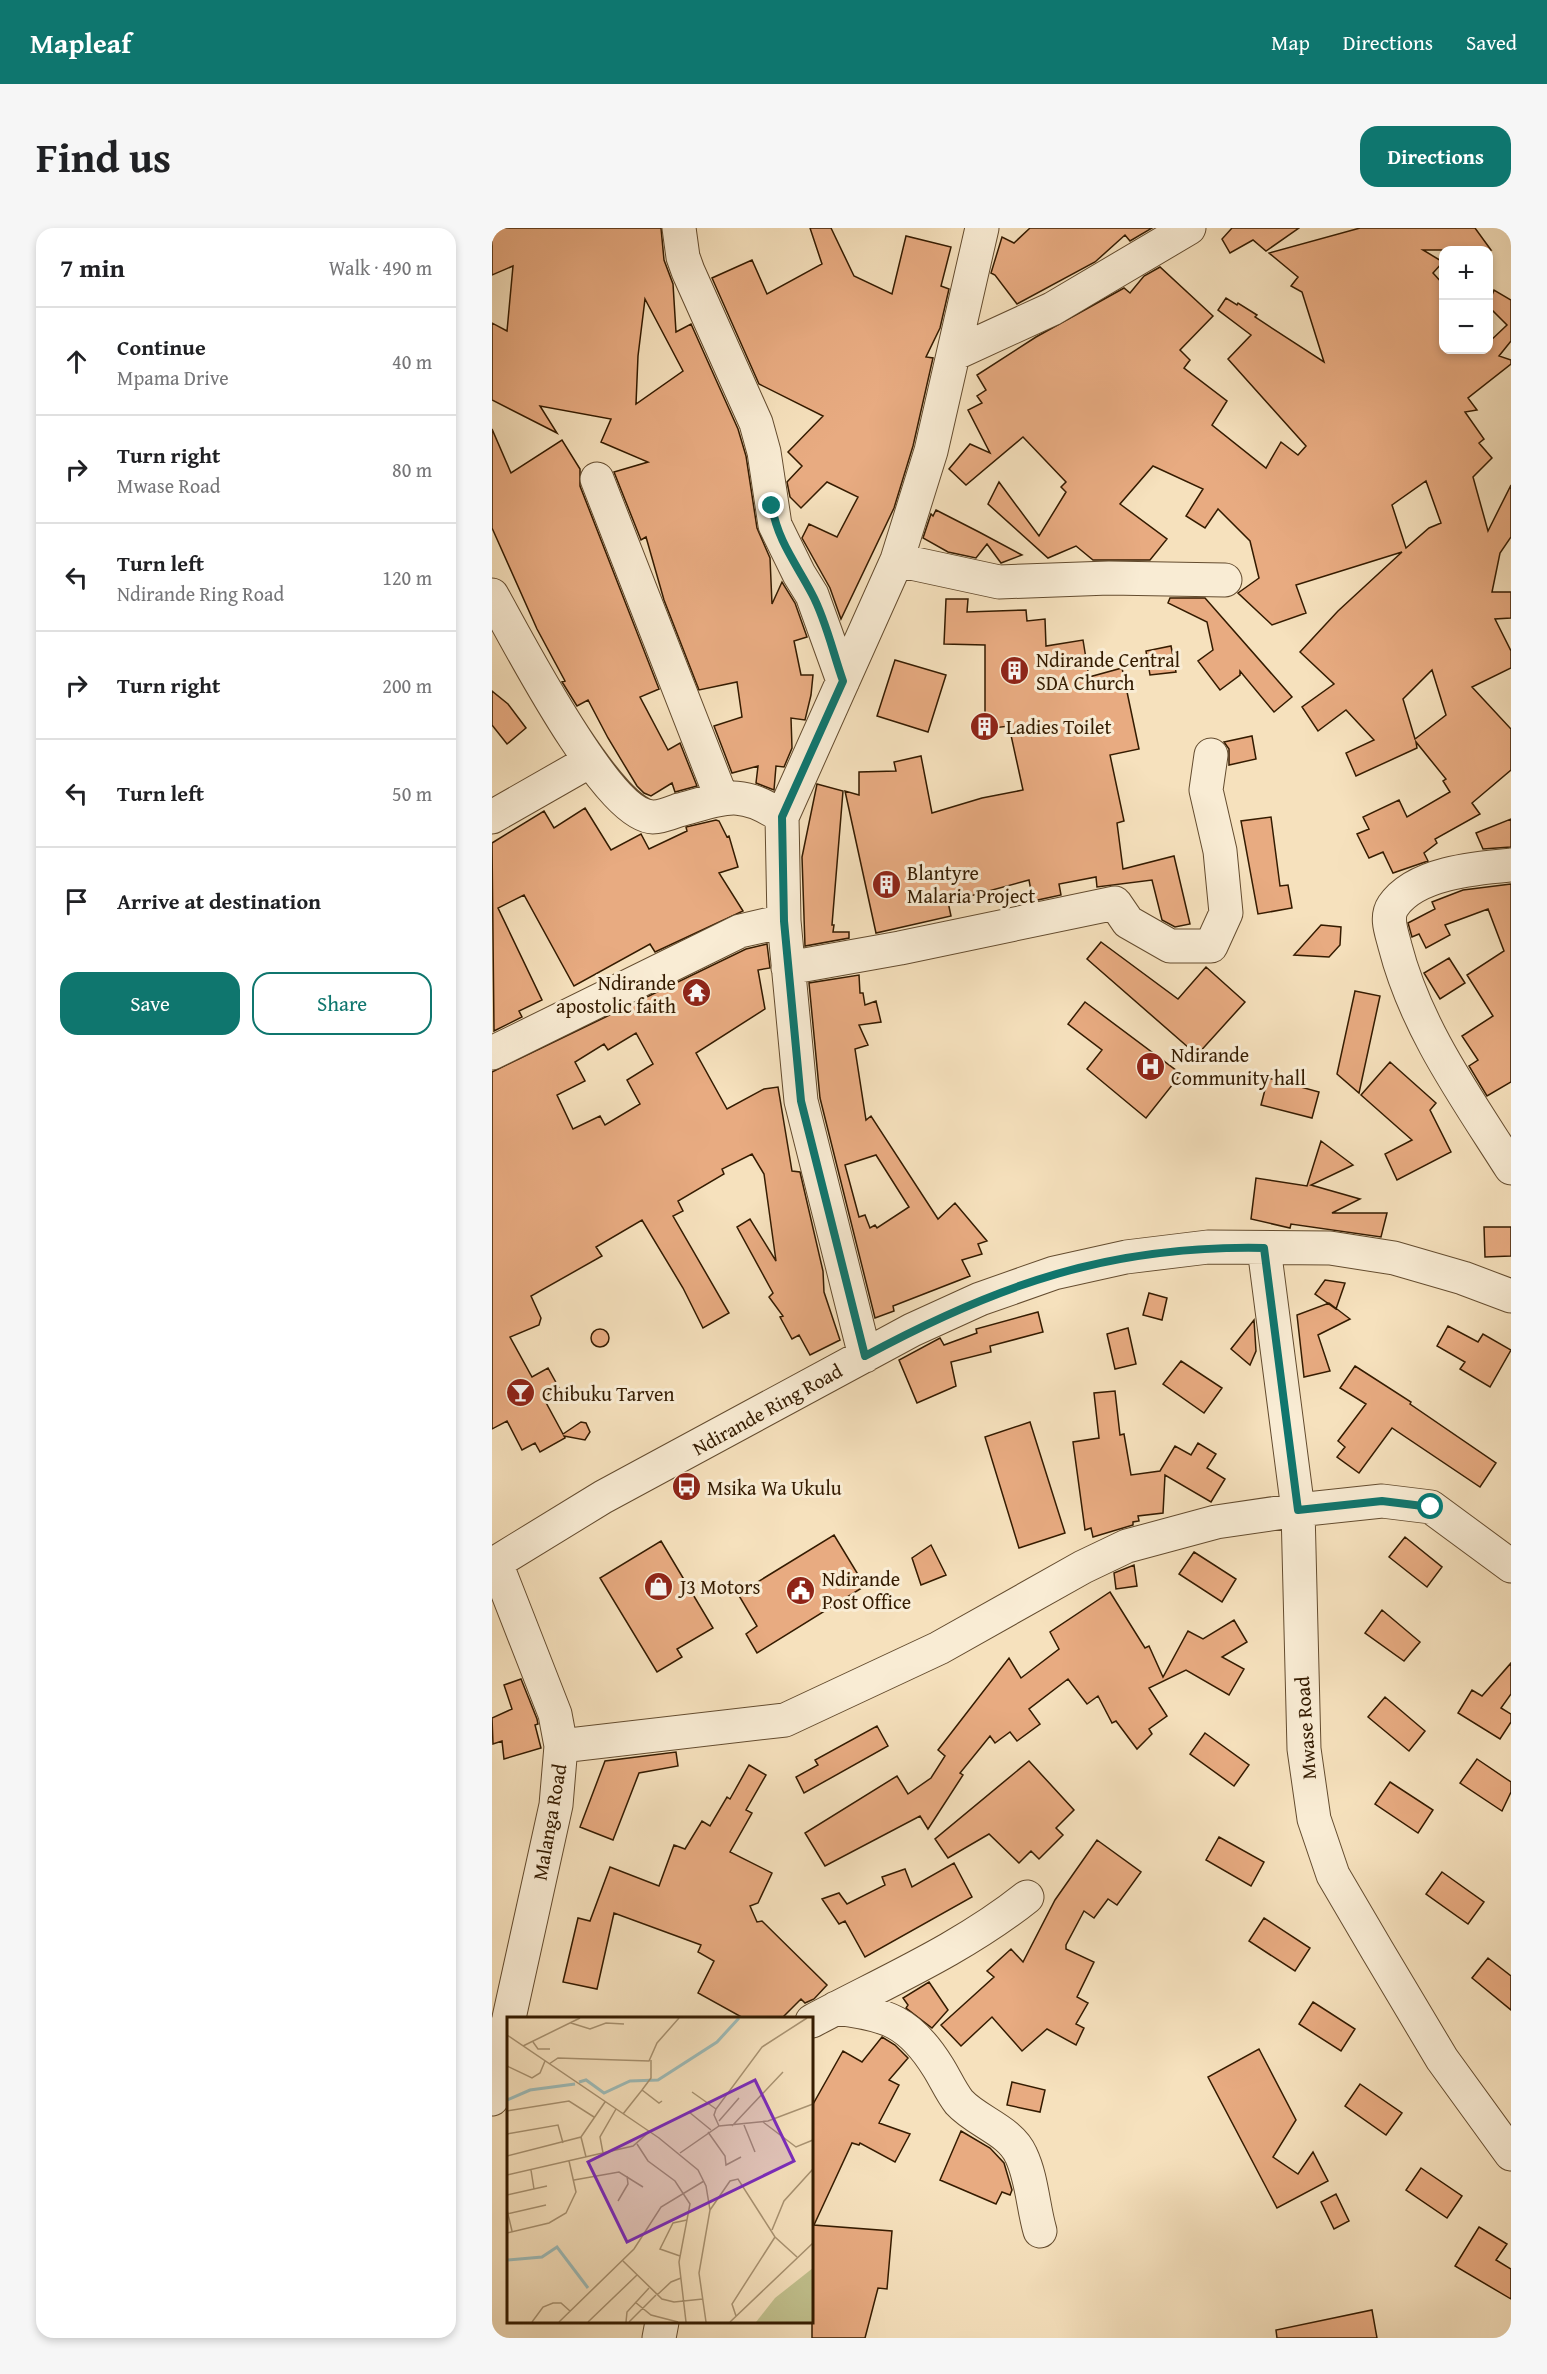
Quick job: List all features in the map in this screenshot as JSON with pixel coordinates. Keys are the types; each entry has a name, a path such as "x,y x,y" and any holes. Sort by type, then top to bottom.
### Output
{"street":[{"path":"678,228 688,271 756,423 764,452 775,525 799,574 812,594 843,681"},
{"path":"865,1356 801,1101 784,921 782,817 897,560 931,451 982,228"},
{"path":"954,354 1052,309 1189,228"},
{"path":"597,479 722,799"},
{"path":"897,560 999,582 1109,578 1225,580"},
{"path":"492,595 543,686 590,761 633,810 645,816 655,817 722,799 747,798 759,801 782,817"},
{"path":"788,968 900,948 1115,903 1128,922 1170,946 1211,946 1227,913 1220,851 1206,790 1211,755"},
{"path":"492,817 590,761"},
{"path":"1511,865 1461,870 1436,877 1398,901 1393,907 1389,922 1404,980 1422,1022 1511,1168"},
{"path":"492,1053 740,931 784,921"},
{"name":"Ndirande Ring Road","path":"494,1564 603,1497 865,1356 980,1299 1054,1273 1126,1257 1208,1247 1330,1248 1394,1258 1463,1278 1511,1296"},
{"name":"Mwase Road","path":"1264,1248 1298,1510 1304,1749 1314,1819 1333,1875 1442,2059 1511,2154"},
{"path":"561,1746 785,1720 939,1648 1083,1567 1127,1546 1216,1522 1382,1501 1431,1507 1511,1566"},
{"name":"Malanga Road","path":"494,1564 555,1714 561,1746 556,1805 510,2017"},
{"path":"824,2014 948,1951 1028,1897"},
{"path":"824,2014 864,2012 898,2022 923,2043 959,2102 979,2119 1008,2137 1021,2154 1040,2231"},
{"name":"Malanga Road","path":"492,2100 507,2029"},
{"path":"659,2338 662,2323"}],"building":[{"path":"492,228 661,228 664,260 673,284 676,332 691,324 738,429 746,456 757,528 770,558 772,604 782,582 795,603 807,637 794,641 801,675 813,675 811,695 805,720 791,718 792,748 784,767 776,766 774,790 756,783 758,766 732,773 714,726 742,717 737,682 699,690 664,600 646,537 641,540 614,472 648,462 601,442 611,419 540,406 557,433 492,400 492,323 507,331 513,266 492,275","holes":["645,299 683,371 636,404 638,356"]},
{"path":"810,228 831,228 854,276 892,294 906,236 951,247 941,286 949,289 940,328 926,357 933,358 913,446 894,508 841,619 830,588 802,538 809,524 837,537 858,497 827,482 801,508 790,497 787,482 802,466 788,452 823,416 759,384 712,278 752,260 767,294 822,264"},
{"path":"1030,228 1152,228 1130,241 1125,235 1095,262 1017,304 991,273 1002,237 1014,243"},
{"path":"1232,228 1299,228 1266,251 1253,240 1230,253 1222,239"},
{"path":"1360,228 1475,228 1488,246 1439,246 1439,250 1423,250 1439,260 1439,266 1433,273 1439,280 1439,354 1493,354 1493,338 1507,325 1493,311 1494,290 1511,300 1511,341 1499,356 1511,360 1511,364 1468,398 1477,410 1465,412 1484,439 1479,443 1492,458 1473,477 1488,531 1511,485 1511,537 1500,553 1492,592 1511,592 1511,618 1495,619 1511,651 1511,668 1472,687 1511,729 1511,770 1472,803 1480,814 1435,839 1437,843 1424,853 1428,861 1393,873 1383,852 1369,858 1357,834 1369,829 1363,817 1399,800 1407,817 1450,792 1443,781 1446,779 1416,742 1417,748 1356,776 1346,753 1374,740 1346,710 1318,731 1302,707 1334,684 1300,652 1338,611 1402,552 1296,585 1306,613 1272,625 1238,593 1259,578 1250,541 1218,509 1205,528 1186,516 1203,489 1153,466 1120,504 1167,539 1150,560 1093,560 1076,546 1048,558 988,504 999,482 1039,536 1066,492 1061,487 1066,482 1023,437 966,485 949,469 970,444 990,453 968,410 982,403 977,396 986,390 977,375 1036,337 1124,288 1130,293 1144,276 1160,267 1213,316 1180,350 1190,360 1184,368 1227,401 1212,425 1266,468 1281,442 1298,455 1306,446 1228,359 1251,335 1218,310 1226,298 1237,305 1238,303 1257,315 1255,317 1324,362 1302,292 1291,286 1298,277 1269,253","holes":["1426,481 1441,523 1429,528 1406,548 1392,505","1432,670 1446,715 1415,739 1403,699"]},
{"path":"492,429 511,473 562,440 580,469 580,486 659,689 640,697 668,750 680,743 697,786 675,792 672,783 651,796 644,793 637,786 608,738 588,700 577,706 562,682 565,681 537,629 492,528"},
{"path":"936,510 1022,555 1001,563 987,544 976,558 948,552 923,538 931,514 933,516"},
{"path":"1170,598 1205,598 1292,697 1274,712 1240,671 1240,675 1220,690 1198,661 1213,650 1207,622 1168,603"},
{"path":"946,599 968,599 967,612 1026,610 1027,621 1045,619 1046,646 1083,640 1089,677 1122,668 1139,749 1110,755 1124,821 1117,823 1123,869 1174,856 1190,924 1175,927 1162,920 1152,880 1097,887 1096,877 1059,884 1061,895 1033,901 1029,880 948,902 951,916 876,933 845,791 859,795 859,772 896,771 894,762 921,756 932,813 982,798 1023,790 1009,726 985,729 985,645 944,644"},
{"path":"1171,646 1176,672 1150,675 1146,651"},
{"path":"895,660 946,675 928,732 877,716"},
{"path":"492,691 508,704 526,728 507,744 492,725"},
{"path":"1252,736 1256,759 1229,765 1229,749 1224,742"},
{"path":"817,784 843,791 832,925 834,925 833,932 849,932 849,938 805,946 802,857"},
{"path":"585,808 611,850 641,834 649,849 687,831 686,827 719,821 727,837 729,836 738,867 719,873 743,911 655,952 650,944 574,986 524,895 498,908 542,1000 519,1011 522,1017 494,1031 492,843 544,811 554,828"},
{"path":"1271,817 1280,886 1288,885 1292,908 1258,914 1241,821"},
{"path":"1511,819 1511,847 1483,849 1476,833"},
{"path":"1511,884 1511,1082 1487,1096 1469,1066 1478,1060 1462,1036 1493,1016 1467,975 1504,951 1488,909 1445,925 1450,935 1426,948 1419,934 1412,937 1408,923 1435,909 1432,902 1463,890"},
{"path":"1321,925 1341,927 1340,945 1329,957 1294,955"},
{"path":"1101,942 1178,999 1206,967 1245,1002 1197,1055 1087,959"},
{"path":"767,944 770,968 758,970 765,1009 696,1053 727,1109 764,1089 778,1087 792,1171 800,1172 823,1271 824,1292 840,1340 810,1355 799,1335 792,1339 780,1317 783,1316 769,1297 773,1293 737,1227 750,1219 776,1261 764,1174 752,1154 722,1169 724,1174 678,1201 683,1211 673,1216 729,1313 703,1328 683,1288 642,1220 596,1247 602,1256 531,1296 541,1318 539,1325 510,1337 532,1377 548,1368 559,1388 543,1397 563,1434 581,1422 586,1423 590,1432 585,1440 564,1436 565,1438 540,1452 535,1443 522,1450 507,1421 492,1429 492,1072 746,949","holes":["636,1033 653,1064 627,1080 640,1104 605,1125 600,1116 573,1129 557,1095 585,1081 575,1062 604,1044 608,1050"]},
{"path":"1449,958 1465,983 1440,999 1424,973"},
{"path":"859,975 860,993 863,993 865,1005 876,1001 881,1022 859,1025 868,1045 855,1049 866,1120 871,1116 938,1219 955,1203 987,1241 978,1244 982,1254 962,1260 970,1276 893,1306 894,1311 875,1318 820,1098 809,983","holes":["876,1155 909,1207 877,1228 875,1225 870,1228 865,1215 859,1217 845,1165"]},
{"path":"1355,991 1380,996 1359,1093 1337,1074"},
{"path":"1085,1002 1181,1074 1146,1118 1087,1069 1102,1050 1068,1024"},
{"path":"1390,1062 1436,1103 1430,1110 1451,1152 1397,1180 1385,1154 1412,1140 1361,1095"},
{"path":"1268,1078 1319,1092 1312,1118 1261,1105"},
{"path":"1321,1141 1353,1165 1311,1185 1360,1199 1332,1213 1387,1213 1381,1237 1291,1224 1290,1228 1251,1219 1256,1178 1307,1186"},
{"path":"1484,1227 1511,1227 1511,1256 1485,1257"},
{"path":"1325,1280 1345,1283 1336,1309 1315,1294"},
{"path":"1149,1293 1167,1298 1162,1320 1143,1315"},
{"path":"1329,1303 1350,1319 1318,1335 1330,1371 1304,1377 1297,1315"},
{"path":"1038,1312 1043,1332 990,1346 991,1352 951,1362 956,1386 917,1403 899,1360 940,1338 944,1345 977,1333 976,1329"},
{"path":"1254,1320 1256,1351 1250,1365 1231,1349"},
{"path":"1448,1326 1478,1342 1483,1334 1511,1350 1490,1387 1460,1369 1465,1362 1437,1346"},
{"path":"1128,1328 1136,1364 1115,1369 1107,1334"},
{"path":"596,1329 604,1329 609,1334 607,1345 596,1347 591,1342 591,1334"},
{"path":"1181,1361 1222,1388 1204,1413 1163,1384"},
{"path":"1355,1366 1411,1402 1410,1404 1496,1463 1480,1487 1392,1428 1359,1473 1337,1457 1345,1447 1338,1441 1366,1404 1340,1388"},
{"path":"1115,1391 1120,1435 1124,1434 1131,1475 1160,1471 1175,1446 1191,1455 1198,1443 1216,1454 1207,1468 1225,1479 1211,1502 1165,1475 1163,1513 1138,1516 1139,1521 1133,1522 1133,1525 1093,1537 1091,1528 1085,1530 1073,1442 1099,1438 1094,1393"},
{"path":"1030,1422 1065,1533 1019,1548 985,1437"},
{"name":"Ndirande Post Office","path":"834,1535 865,1586 757,1653 746,1634 757,1626 738,1594"},
{"path":"1405,1537 1442,1567 1427,1587 1389,1557"},
{"path":"661,1541 713,1628 677,1649 682,1657 657,1672 600,1578"},
{"path":"931,1545 946,1575 921,1585 912,1558"},
{"path":"1194,1552 1236,1579 1222,1602 1179,1574"},
{"path":"1134,1565 1137,1586 1116,1589 1114,1573"},
{"path":"1110,1592 1145,1648 1149,1646 1163,1677 1188,1631 1203,1639 1234,1620 1247,1642 1222,1657 1244,1669 1229,1695 1186,1670 1149,1688 1167,1716 1149,1729 1152,1734 1137,1749 1116,1721 1112,1723 1098,1696 1087,1704 1068,1679 1029,1709 1040,1724 1017,1741 1010,1732 995,1743 990,1736 960,1773 963,1775 928,1829 920,1816 825,1866 805,1833 897,1776 908,1794 931,1778 945,1756 938,1750 1009,1658 1021,1678 1059,1649 1050,1632"},
{"path":"1382,1610 1420,1642 1404,1661 1365,1633"},
{"path":"1511,1663 1511,1694 1501,1708 1511,1714 1511,1722 1500,1739 1458,1713 1472,1690 1482,1696"},
{"path":"521,1679 537,1719 538,1724 535,1725 541,1748 504,1759 502,1741 493,1744 492,1718 512,1709 504,1685"},
{"path":"1385,1697 1425,1731 1409,1751 1368,1717"},
{"path":"877,1726 888,1746 804,1793 796,1777 818,1765 815,1760"},
{"path":"1205,1733 1249,1765 1234,1786 1190,1754"},
{"path":"676,1752 678,1766 639,1773 613,1840 580,1827 605,1761"},
{"path":"1477,1759 1511,1782 1511,1792 1502,1811 1460,1783"},
{"path":"1029,1761 1074,1810 1056,1828 1063,1835 1039,1859 1031,1851 1019,1863 989,1834 948,1858 935,1839"},
{"path":"749,1765 766,1775 746,1810 752,1813 730,1852 772,1873 758,1903 750,1906 757,1922 762,1921 827,1985 814,1999 805,2003 801,1999 783,2017 741,2017 698,1993 714,1961 698,1952 701,1945 614,1913 597,1989 563,1982 578,1918 590,1921 610,1867 659,1886 674,1845 685,1849 702,1821 710,1826 727,1797 730,1799"},
{"path":"1390,1782 1433,1810 1418,1833 1375,1804"},
{"path":"1219,1837 1264,1862 1251,1886 1206,1860"},
{"path":"1097,1840 1141,1872 1117,1905 1108,1899 1094,1918 1084,1911 1066,1945 1066,1949 1094,1962 1077,1997 1088,2003 1076,2024 1084,2028 1076,2045 1047,2029 1022,2051 992,2017 961,2046 941,2025 994,1977 987,1971 1011,1949 1023,1962 1055,1900"},
{"path":"954,1863 972,1897 865,1957 845,1921 839,1924 822,1899 839,1893 847,1904 885,1885 882,1877 905,1869 912,1887"},
{"path":"1442,1872 1484,1902 1468,1924 1426,1894"},
{"path":"1264,1918 1310,1948 1295,1971 1249,1941"},
{"path":"1488,1958 1511,1976 1511,2010 1472,1978"},
{"path":"929,1982 948,2010 932,2028 906,2008 908,2005 903,1998"},
{"path":"1313,2002 1355,2029 1341,2051 1299,2024"},
{"path":"882,2037 895,2045 908,2058 889,2080 899,2085 879,2123 910,2134 895,2162 860,2143 859,2145 852,2143 814,2225 892,2231 887,2289 878,2288 865,2338 812,2338 813,2104 843,2051 862,2062"},
{"path":"1259,2049 1296,2120 1273,2157 1298,2174 1313,2152 1328,2181 1277,2208 1208,2077"},
{"path":"1012,2082 1045,2090 1040,2112 1007,2105"},
{"path":"1360,2084 1402,2113 1386,2135 1345,2106"},
{"path":"961,2131 990,2148 1004,2163 1012,2190 1010,2195 1002,2192 996,2204 940,2180"},
{"path":"1421,2168 1462,2196 1447,2218 1406,2190"},
{"path":"1336,2194 1349,2221 1334,2229 1321,2202"},
{"path":"1479,2227 1507,2244 1496,2260 1511,2269 1511,2299 1455,2266"},
{"path":"1372,2310 1377,2338 1277,2338 1276,2330"}],"place":[{"name":"Ndirande Central SDA Church","path":"1015,671"},
{"name":"Ladies Toilet","path":"985,726"},
{"name":"Blantyre Malaria Project","path":"886,884"},
{"name":"Ndirande apostolic faith","path":"697,993"},
{"name":"Ndirande Community hall","path":"1150,1066"},
{"name":"Chibuku Tarven","path":"521,1393"},
{"name":"Msika Wa Ukulu","path":"686,1487"},
{"name":"J3 Motors","path":"659,1586"},
{"name":"Ndirande Post Office","path":"801,1590"}],"route":[{"path":"772,506 775,525 799,574 812,594 843,681 782,817 784,921 801,1101 865,1356 912,1330 980,1299 1054,1273 1126,1257 1208,1247 1264,1248 1298,1510 1382,1501 1431,1507"}]}
